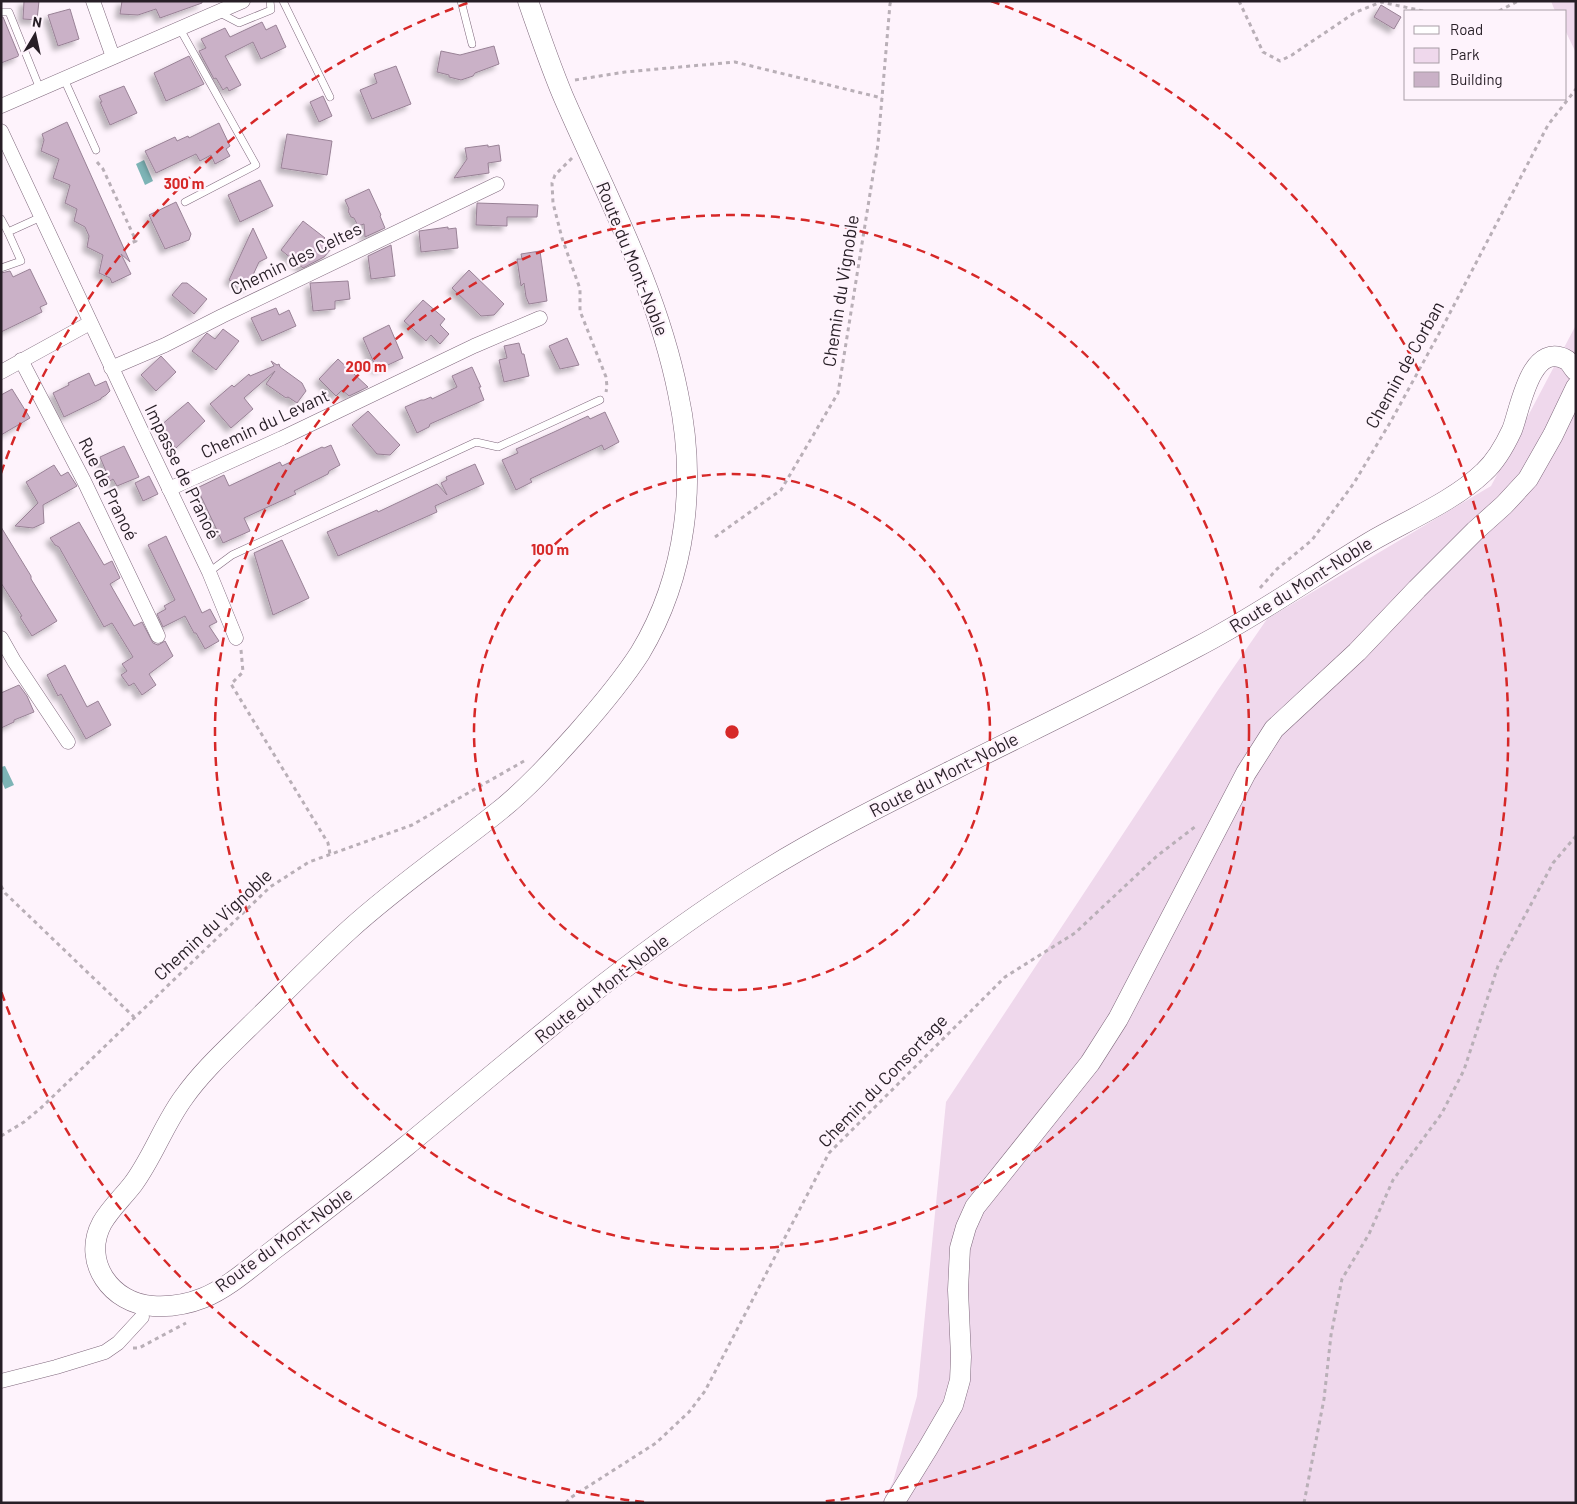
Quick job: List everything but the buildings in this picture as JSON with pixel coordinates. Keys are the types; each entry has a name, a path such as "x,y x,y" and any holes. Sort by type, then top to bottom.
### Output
{"street":[{"path":"93,1 113,57"},
{"path":"1,106 242,1"},
{"name":"Route du Mont-Noble","path":"528,1 558,83 644,280 661,326 679,393 686,449 687,489 681,545 668,591 656,624 638,655 596,712 540,774 497,813 386,898 348,931 216,1060 182,1100 136,1181 103,1221 95,1243 95,1256 98,1268 104,1279 113,1290 136,1304 163,1307 202,1299 242,1274 357,1186 600,988 707,909 793,853 865,814 1227,631 1377,538 1463,489 1485,471 1499,455 1512,430 1530,376 1538,364 1551,357 1558,357 1570,362 1576,371"},
{"path":"1,131 90,323 1,372"},
{"name":"Chemin des Celtes","path":"111,368 165,345 497,184"},
{"name":"Chemin du Levant","path":"169,489 282,438 474,346 540,318"},
{"name":"Impasse de Pranoé","path":"90,323 209,572 236,638"},
{"name":"Rue de Pranoé","path":"21,360 84,481 158,636"},
{"path":"894,1503 953,1405 960,1380 961,1357 958,1290 960,1248 966,1227 975,1207 1090,1063 1118,1019 1246,773 1274,729 1357,652 1423,583 1504,505 1528,479 1553,435 1576,387"},
{"path":"1,638 14,661 68,742"},
{"path":"1,1381 83,1360 112,1348 142,1316"}],"lane":[{"path":"218,12 239,24 271,10 270,1"},
{"path":"283,1 330,98"},
{"path":"461,1 472,44"},
{"path":"1,12 9,12 40,89"},
{"path":"180,29 256,166 186,202"},
{"path":"64,79 96,150"},
{"path":"8,232 41,217"},
{"path":"1,219 21,260 1,268"},
{"path":"209,572 232,555 476,442 498,447 600,400"}],"path":[{"name":"Chemin du Vignoble","path":"715,537 781,490 838,393 878,144 891,1"},
{"path":"1239,1 1263,52 1280,61 1354,13 1382,2 1418,10"},
{"path":"1501,10 1518,1"},
{"path":"558,83 625,72 735,62 882,98"},
{"name":"Chemin de Corban","path":"1258,590 1277,569 1312,540 1354,483 1391,421 1548,125 1576,90"},
{"path":"585,145 555,175 552,183 553,203 562,238 580,289 580,311 606,377"},
{"path":"94,159 103,169 136,241 128,244"},
{"path":"236,638 241,649 243,672 231,684 328,843 330,854"},
{"name":"Chemin du Vignoble","path":"1,1136 24,1122 42,1106 270,887 309,862 412,825 529,759"},
{"name":"Chemin du Consortage","path":"566,1503 570,1498 656,1443 689,1412 705,1391 829,1153 1005,976 1075,933 1157,856 1195,828 1200,822"},
{"path":"1304,1503 1324,1399 1331,1335 1342,1279 1369,1234 1393,1180 1442,1112 1464,1070 1498,966 1553,863 1576,836"},
{"path":"1,886 5,894 134,1017"},
{"path":"112,1348 139,1348 192,1320 200,1314 203,1308 202,1299"}],"green space":[{"path":"1551,1 1576,1 1576,53 1567,34 1567,10 1555,10"},
{"path":"1576,325 1576,1503 882,1503 893,1482 917,1396 946,1102 1218,690 1267,619 1491,486"}],"water":[{"path":"144,160 153,181 145,185 136,164"},
{"path":"5,766 14,785 5,789 1,779 1,767"}]}
